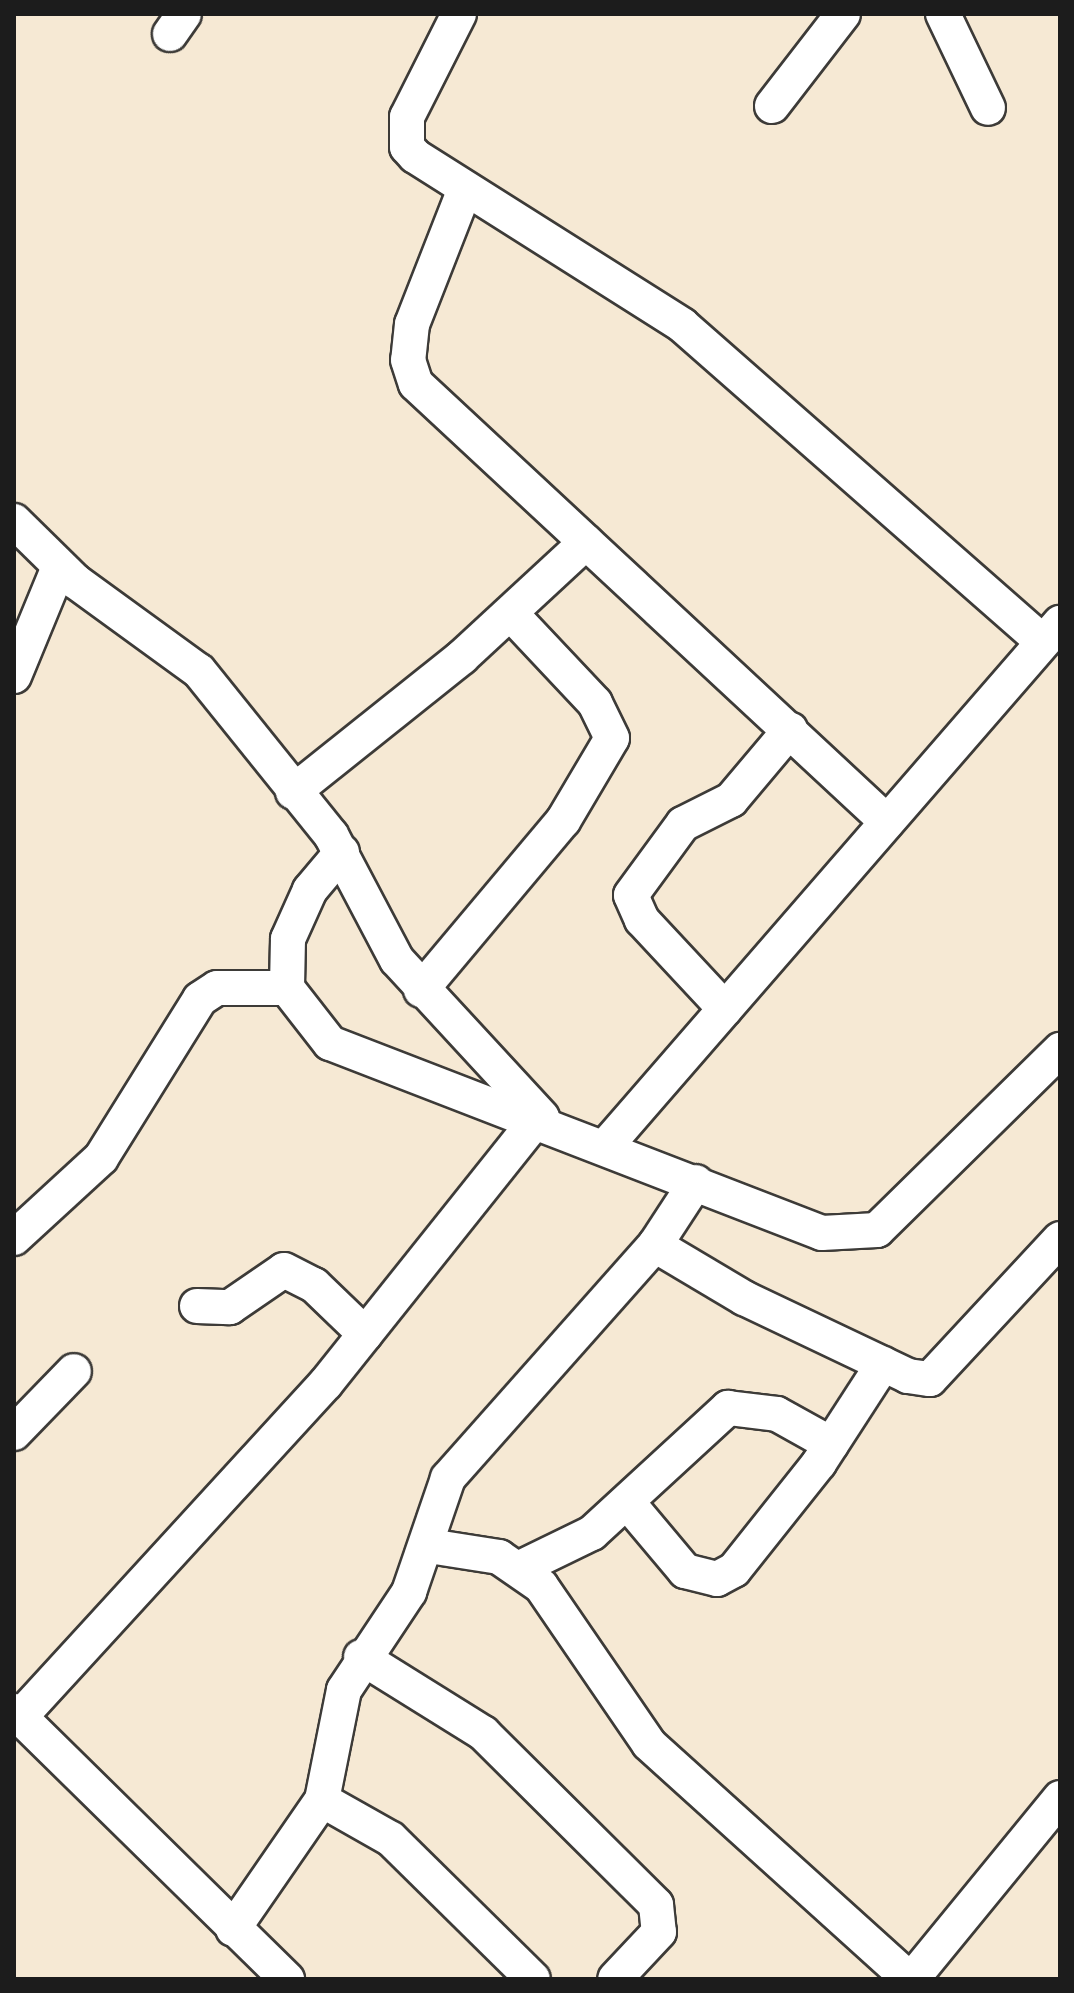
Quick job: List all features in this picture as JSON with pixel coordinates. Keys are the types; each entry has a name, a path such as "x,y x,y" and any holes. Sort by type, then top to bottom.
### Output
{"street":[{"path":"459,14 405,132 415,156 682,325 1052,632 606,1146"},
{"path":"772,106 843,14"},
{"path":"943,14 988,108"},
{"path":"465,189 412,324 408,360 416,384 887,822"},
{"path":"14,521 59,567 199,671 342,852 421,990 542,1121"},
{"path":"293,792 511,614 586,542"},
{"path":"14,676 59,567"},
{"path":"421,990 573,809 612,738 595,703 511,614"},
{"path":"725,1009 642,920 631,895 683,824 731,800 790,730"},
{"path":"342,852 296,915 287,988 312,1027 359,1059 542,1121 822,1233 864,1236 898,1211 1060,1050"},
{"path":"14,1238 101,1158 200,999 217,988 287,988"},
{"path":"277,1976 17,1714 365,1334 542,1121"},
{"path":"233,1929 322,1800 337,1711 361,1657 409,1592 429,1546 438,1500 462,1459 655,1245 696,1182"},
{"path":"655,1245 744,1298 908,1376 940,1376 1060,1239"},
{"path":"197,1306 230,1307 284,1270 314,1285 365,1334"},
{"path":"628,1503 685,1571 717,1579 751,1553 831,1444 883,1364"},
{"path":"14,1433 74,1371"},
{"path":"520,1568 569,1547 628,1503 705,1422 728,1408 777,1414 831,1444"},
{"path":"429,1546 520,1568 569,1622 649,1744 910,1979 1060,1798"},
{"path":"361,1657 483,1733 656,1905 661,1920 651,1946 615,1979"},
{"path":"322,1800 391,1839 533,1979"}]}
